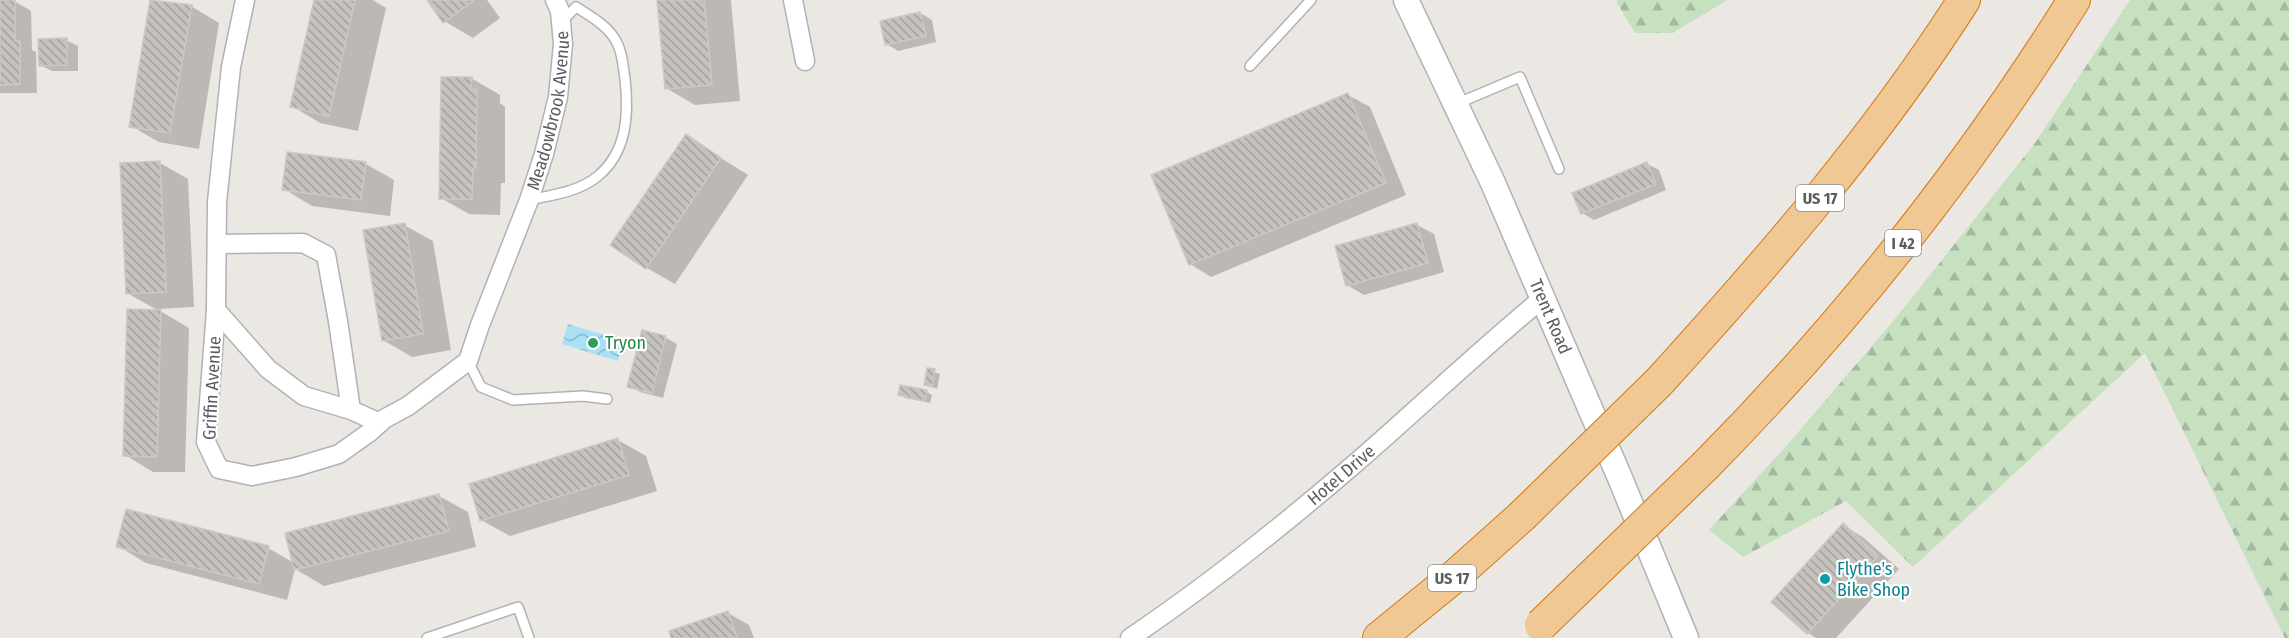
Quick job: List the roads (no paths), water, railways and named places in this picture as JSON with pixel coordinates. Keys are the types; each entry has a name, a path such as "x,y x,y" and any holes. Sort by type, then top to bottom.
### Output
{"highway":[{"name":"US 17","path":"1379,638 1455,576 1522,516 1659,381 1738,295 1815,206 1890,106 1964,0"},
{"name":"I 42","path":"1533,632 1760,411 1893,256 1966,161 2074,0"}],"street":[{"name":"Griffin Avenue","path":"245,0 231,67 216,202 216,310 206,442 219,469 252,476 296,467 339,454 468,361"},
{"name":"Meadowbrook Avenue","path":"468,361 529,200 544,154 558,97 563,44 560,11 555,0"},
{"path":"793,0 805,61"},
{"name":"Trent Road","path":"1406,0 1493,183 1686,638"},
{"path":"217,244 303,243 326,255 339,321 351,410"},
{"name":"Hotel Drive","path":"1130,638 1190,597 1350,468 1500,333 1543,298"},
{"name":"Griffin Avenue","path":"216,310 268,369 304,396 351,410 380,423"}],"lane":[{"path":"1250,66 1311,0"},
{"name":"Meadowbrook Avenue","path":"529,200 564,192 597,177 619,149 625,132 626,95 622,59 617,42 605,28 576,7 561,22"},
{"path":"1455,104 1520,77 1559,169"},
{"path":"468,361 482,387 513,400 583,396 607,399"},
{"path":"428,638 518,607 529,638"}],"water":[{"name":"Tryon","path":"568,324 624,341 618,361 562,344"}],"place":[{"name":"Tryon","path":"593,343"},
{"name":"Flythe's Bike Shop","path":"1825,579"}]}
